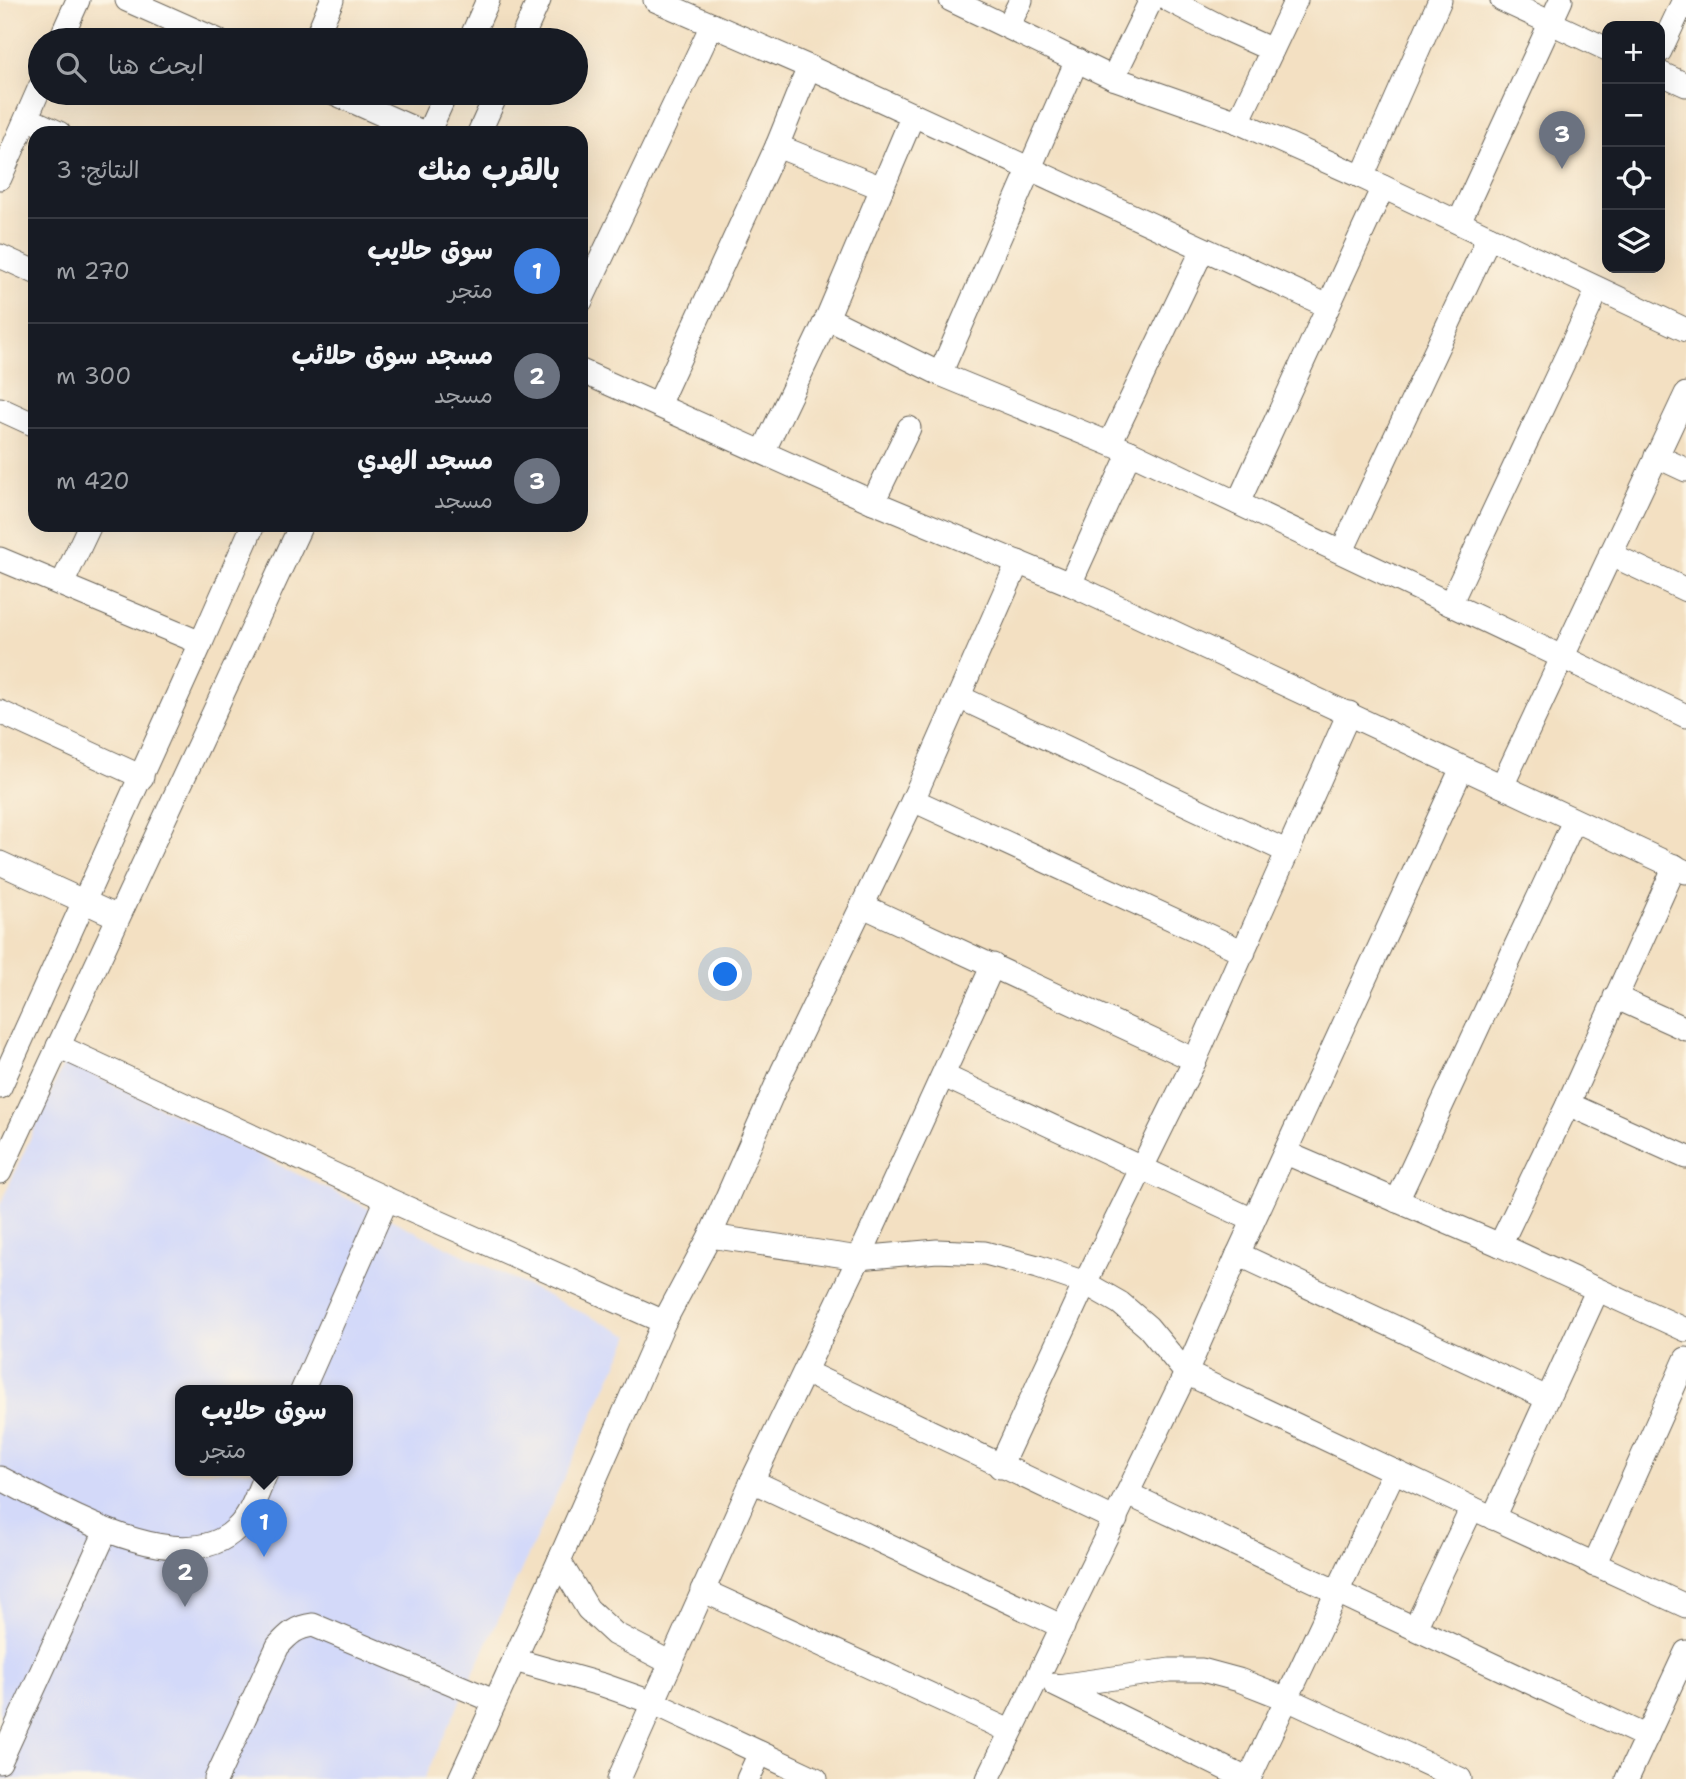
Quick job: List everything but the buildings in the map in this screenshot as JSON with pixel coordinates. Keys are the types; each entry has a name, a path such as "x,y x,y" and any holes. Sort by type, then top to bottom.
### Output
{"street":[{"path":"65,28 78,0"},
{"path":"127,0 190,28"},
{"path":"319,28 332,0"},
{"path":"475,28 488,0"},
{"path":"526,28 539,0"},
{"path":"655,0 809,67 1328,306"},
{"path":"951,0 1113,78 1238,122 1362,177 1686,330"},
{"path":"1008,27 1021,0"},
{"path":"1113,78 1151,0"},
{"path":"1169,0 1272,50"},
{"path":"1238,122 1296,0"},
{"path":"1362,177 1440,0"},
{"path":"1502,0 1602,47"},
{"path":"1459,222 1561,0"},
{"path":"1665,40 1684,0"},
{"path":"588,286 712,25"},
{"path":"940,374 1077,60"},
{"path":"658,405 777,146 809,67"},
{"path":"1665,75 1686,85"},
{"path":"0,178 32,105"},
{"path":"362,105 410,126"},
{"path":"430,126 440,105"},
{"path":"482,126 492,105"},
{"path":"763,452 827,318 914,115"},
{"path":"27,118 44,126"},
{"path":"777,146 882,188"},
{"path":"1238,503 1383,187"},
{"path":"1342,551 1489,237"},
{"path":"1070,584 1120,447 1203,249"},
{"path":"0,256 28,269"},
{"path":"1450,604 1598,289"},
{"path":"827,318 940,374 1120,447 1686,716"},
{"path":"588,374 873,502 1070,584 1680,869 1615,997 1568,1104 1500,1245"},
{"path":"1502,786 1686,394"},
{"path":"0,409 28,422"},
{"path":"873,502 909,428"},
{"path":"1656,456 1686,470"},
{"path":"62,584 87,532"},
{"path":"0,1087 142,777 250,532"},
{"path":"0,1171 298,532"},
{"path":"1610,554 1686,590"},
{"path":"0,559 201,643"},
{"path":"460,1779 664,1322 710,1236 782,1073 913,800 1018,562"},
{"path":"959,697 1288,852"},
{"path":"0,712 142,777"},
{"path":"1000,1466 1085,1283 1195,1060 1349,713"},
{"path":"988,1779 1010,1731 1048,1681 1063,1627 1186,1373 1462,768"},
{"path":"913,800 1244,952"},
{"path":"1397,1201 1574,821"},
{"path":"0,863 118,916"},
{"path":"863,906 1195,1060"},
{"path":"619,1779 752,1481 859,1258 993,965"},
{"path":"1615,997 1686,1029"},
{"path":"58,1046 387,1199 664,1322"},
{"path":"944,1076 1254,1220"},
{"path":"1568,1104 1686,1157"},
{"path":"1286,1153 1500,1245 1686,1330"},
{"path":"305,1385 387,1199"},
{"path":"710,1236 859,1258 937,1251 985,1253 1085,1283 1120,1303 1148,1327 1186,1373 1686,1606"},
{"path":"1238,1255 1547,1398"},
{"path":"1415,1628 1547,1398 1597,1290"},
{"path":"1594,1565 1686,1359"},
{"path":"805,1372 1116,1520"},
{"path":"1048,1681 1248,1779 1394,1471"},
{"path":"0,1478 106,1531 162,1546 205,1547 219,1542 239,1526 265,1476"},
{"path":"752,1481 1063,1627"},
{"path":"1128,1494 1647,1737"},
{"path":"0,1762 106,1531"},
{"path":"559,1561 588,1609 615,1634 671,1663"},
{"path":"702,1590 1010,1731"},
{"path":"216,1779 278,1646 291,1631 302,1626 313,1625 494,1702"},
{"path":"1627,1779 1686,1652"},
{"path":"514,1660 603,1685 654,1703 816,1779"},
{"path":"1048,1681 1170,1670 1202,1670 1239,1680 1287,1699 1460,1779"},
{"path":"748,1779 760,1753"}],"shaded area":[{"path":"65,1061 630,1336 424,1779 0,1779 0,1205"}],"place":[{"name":"مسجد الهدي","path":"1562,169"},
{"name":"سوق حلايب","path":"264,1557"},
{"name":"مسجد سوق حلائب","path":"185,1607"}]}
